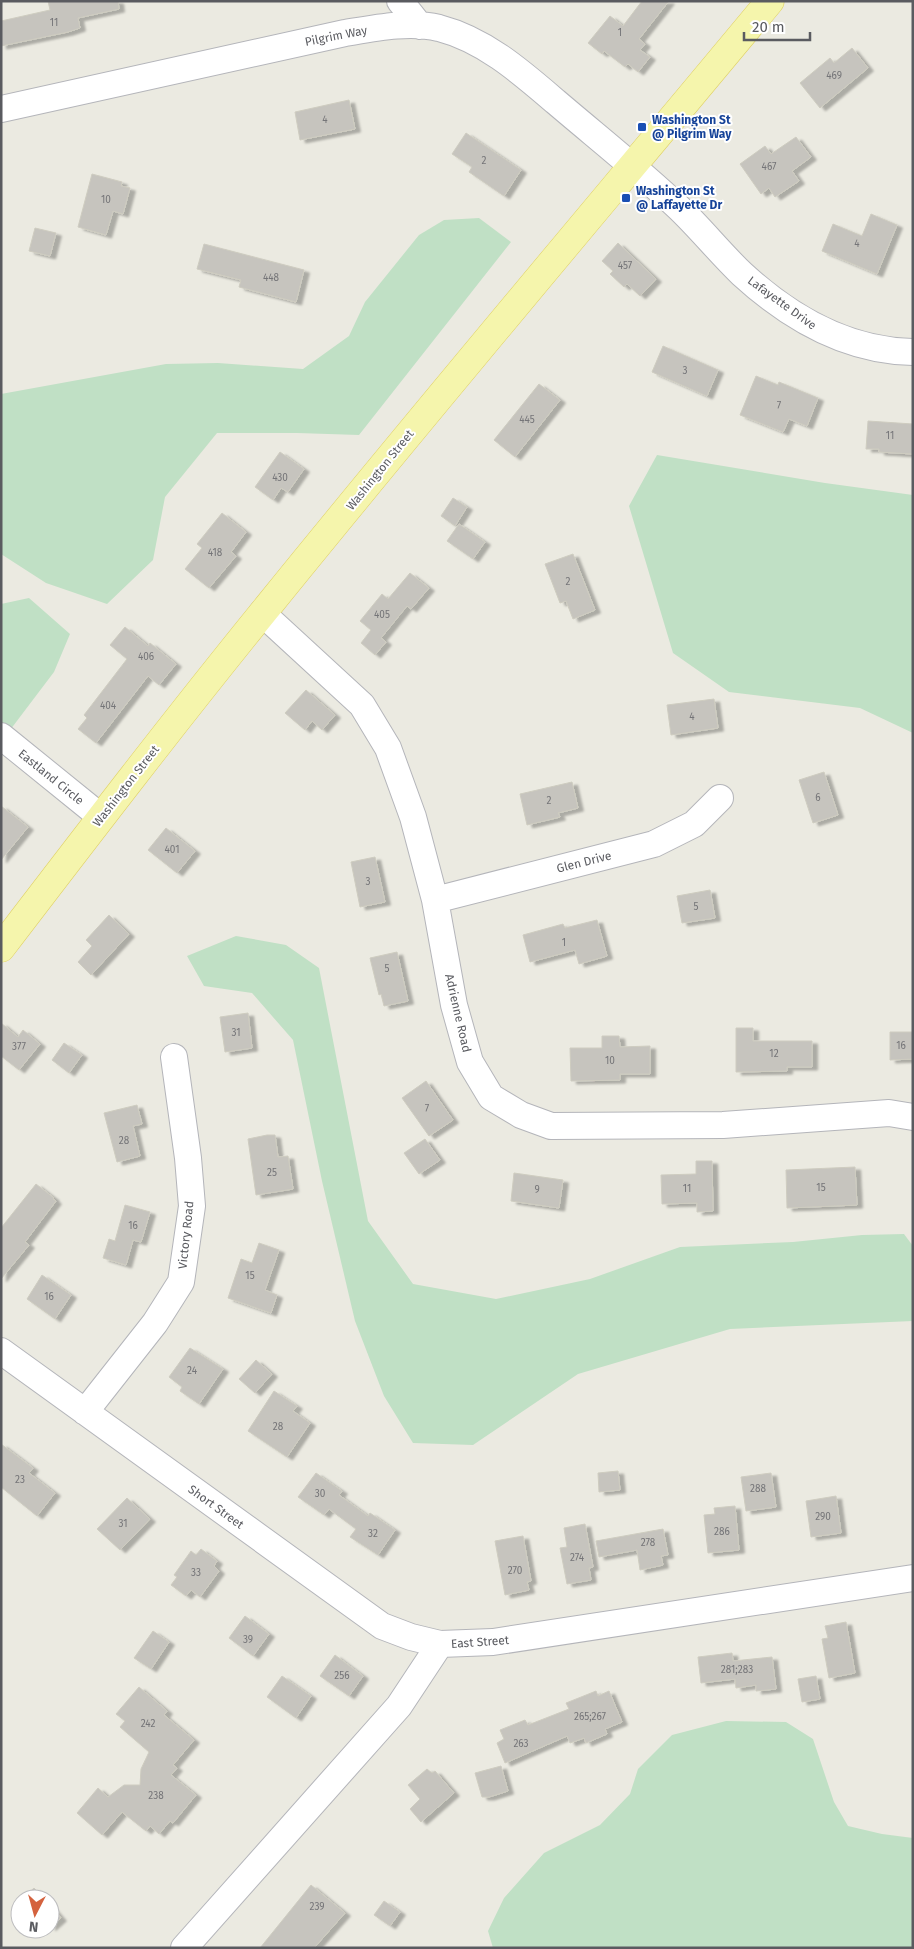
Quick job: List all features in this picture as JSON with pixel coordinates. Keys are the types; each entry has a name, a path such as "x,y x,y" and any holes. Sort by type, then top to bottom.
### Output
{"main road":[{"name":"Washington Street","path":"1,948 101,817 262,613 521,298 770,1"}],"street":[{"path":"400,1 420,26"},
{"name":"Pilgrim Way","path":"1,109 345,33 387,26 420,26 439,28 478,43 514,66 632,166"},
{"name":"Lafayette Drive","path":"632,166 680,208 741,274 784,308 818,329 857,344 889,352 913,352"},
{"name":"Adrienne Road","path":"262,613 362,705 388,748 413,817 435,900 454,1005 470,1062 490,1097 522,1115 550,1126 723,1125 890,1113 913,1117"},
{"name":"Eastland Circle","path":"1,736 101,817"},
{"name":"Glen Drive","path":"435,900 654,844 694,824 720,798"},
{"name":"Victory Road","path":"85,1412 155,1323 181,1282 192,1206 188,1158 174,1057"},
{"name":"Short Street","path":"1,1351 382,1626 411,1637 440,1644"},
{"name":"East Street","path":"184,1948 399,1706 440,1644 494,1642 913,1578"}],"green space":[{"path":"479,218 511,242 359,435 217,433 165,497 153,560 107,604 46,583 1,554 1,394 166,364 218,363 303,369 349,336 365,302 419,235 444,220"},
{"path":"657,455 825,483 913,495 913,733 860,708 729,692 673,653 629,506"},
{"path":"29,598 70,634 54,672 1,742 1,604"},
{"path":"236,936 286,945 319,968 368,1221 413,1284 496,1299 590,1279 680,1247 793,1242 862,1235 904,1234 913,1246 913,1321 730,1329 578,1374 473,1445 413,1443 384,1396 355,1321 322,1181 293,1040 252,993 204,986 187,956"},
{"path":"726,1721 786,1722 813,1739 834,1802 848,1826 882,1834 913,1838 913,1948 493,1948 488,1931 504,1898 544,1853 600,1825 630,1794 638,1769 672,1735"}],"building":[{"path":"48,1 118,1 119,9 78,18 80,28 68,32 1,46 1,21 50,10"},
{"path":"642,1 669,1 639,39 645,44 640,50 650,57 638,72 628,64 625,67 604,51 602,54 588,43 610,16 623,26"},
{"path":"852,48 868,68 820,108 800,83 830,58 834,63"},
{"path":"349,100 355,129 300,140 295,112"},
{"path":"466,133 521,170 504,196 469,172 472,167 452,154"},
{"path":"796,137 811,157 792,171 799,181 775,197 769,188 761,194 740,164 765,146 771,154"},
{"path":"92,174 122,182 121,186 130,188 123,214 113,211 106,235 78,227"},
{"path":"871,214 897,225 877,274 822,251 833,224 862,236"},
{"path":"35,228 56,233 50,256 29,251"},
{"path":"618,243 656,279 640,296 627,284 624,287 610,274 613,271 602,261"},
{"path":"204,244 304,270 296,302 239,287 241,280 197,269"},
{"path":"663,346 718,370 707,396 652,372"},
{"path":"756,376 778,385 779,382 818,398 807,426 789,419 783,432 740,415"},
{"path":"539,384 560,400 515,457 494,440"},
{"path":"868,421 913,424 913,454 879,452 879,449 866,449"},
{"path":"280,452 304,469 288,492 281,488 273,500 255,487"},
{"path":"453,498 467,507 455,526 441,516"},
{"path":"222,513 246,532 231,552 236,556 209,588 185,569 202,548 197,544"},
{"path":"459,524 485,542 473,559 447,541"},
{"path":"573,554 595,610 573,619 566,601 560,603 545,564"},
{"path":"410,573 429,588 411,609 407,606 381,638 386,642 375,655 361,643 371,630 360,621 382,594 388,599"},
{"path":"125,627 148,646 150,643 176,664 159,685 148,676 96,743 78,729 87,718 84,715 127,659 110,645"},
{"path":"306,690 335,715 322,730 312,721 305,730 285,713"},
{"path":"714,699 718,728 671,735 667,705"},
{"path":"824,772 838,815 813,823 799,780"},
{"path":"572,782 578,808 558,813 560,817 527,825 520,794"},
{"path":"1,806 28,827 1,860"},
{"path":"166,828 195,851 177,873 148,850"},
{"path":"375,857 385,902 360,907 351,862"},
{"path":"710,890 715,918 682,923 677,896"},
{"path":"109,915 129,934 91,975 78,962 92,946 86,940"},
{"path":"597,920 607,956 579,964 575,950 530,962 523,935 563,924 565,928"},
{"path":"397,952 408,1001 384,1006 381,994 379,995 370,958"},
{"path":"248,1013 252,1048 225,1052 220,1017"},
{"path":"1,1023 18,1037 23,1030 40,1044 19,1070 1,1056"},
{"path":"736,1028 753,1028 753,1041 812,1041 812,1067 787,1067 787,1071 736,1072"},
{"path":"890,1032 913,1032 913,1059 890,1060"},
{"path":"602,1036 619,1036 620,1047 650,1046 650,1074 620,1074 620,1080 571,1081 570,1048 602,1048"},
{"path":"64,1043 82,1055 69,1073 52,1060"},
{"path":"426,1081 453,1120 429,1136 402,1098"},
{"path":"137,1105 142,1124 133,1126 140,1156 117,1162 104,1113"},
{"path":"275,1135 278,1157 288,1156 293,1189 256,1195 248,1139"},
{"path":"425,1139 440,1160 419,1174 404,1153"},
{"path":"696,1161 712,1161 713,1211 697,1212 697,1203 662,1204 661,1175 696,1174"},
{"path":"855,1167 857,1205 787,1208 786,1170"},
{"path":"514,1173 563,1180 559,1208 511,1201"},
{"path":"36,1184 56,1201 25,1242 29,1245 1,1279 1,1228"},
{"path":"125,1205 150,1212 141,1242 133,1240 126,1265 103,1258 109,1239 115,1241"},
{"path":"259,1243 279,1250 265,1290 277,1295 271,1313 228,1298 241,1259 252,1263"},
{"path":"42,1275 71,1295 55,1319 27,1299"},
{"path":"190,1348 223,1369 199,1404 180,1391 182,1387 169,1377"},
{"path":"256,1360 272,1374 255,1393 239,1379"},
{"path":"274,1391 297,1406 293,1411 310,1423 287,1457 248,1431"},
{"path":"1,1444 33,1468 29,1473 55,1493 37,1516 1,1487"},
{"path":"618,1471 620,1490 599,1492 598,1473"},
{"path":"316,1473 342,1491 339,1495 368,1516 370,1513 395,1530 378,1555 350,1537 356,1529 329,1509 324,1515 298,1497"},
{"path":"771,1473 776,1507 746,1511 741,1477"},
{"path":"836,1496 841,1533 811,1537 806,1501"},
{"path":"127,1498 150,1519 120,1550 97,1529"},
{"path":"735,1506 739,1550 708,1553 704,1515 715,1514 714,1508"},
{"path":"585,1524 593,1567 589,1568 591,1580 567,1584 560,1548 567,1547 564,1528"},
{"path":"663,1529 668,1555 661,1556 663,1565 640,1570 637,1550 599,1557 596,1541"},
{"path":"523,1536 531,1581 527,1582 529,1590 505,1595 495,1541"},
{"path":"201,1549 217,1561 214,1566 219,1571 200,1597 191,1590 186,1596 171,1585 177,1577 174,1575 191,1551 196,1555"},
{"path":"245,1616 269,1634 253,1656 229,1638"},
{"path":"846,1622 855,1673 829,1678 822,1639 828,1638 825,1626"},
{"path":"153,1631 169,1642 151,1669 134,1658"},
{"path":"732,1653 733,1661 772,1657 776,1689 756,1691 756,1685 736,1688 735,1679 701,1683 698,1657"},
{"path":"335,1655 363,1676 349,1696 320,1676"},
{"path":"282,1676 311,1696 296,1718 267,1697"},
{"path":"816,1676 820,1699 802,1702 798,1679"},
{"path":"139,1687 167,1711 164,1715 194,1740 173,1765 177,1768 171,1775 196,1795 173,1823 170,1821 159,1834 150,1826 146,1831 122,1812 102,1835 77,1813 98,1788 108,1797 124,1785 140,1785 141,1769 149,1752 120,1727 125,1721 116,1714"},
{"path":"596,1691 598,1696 609,1691 622,1722 605,1729 607,1734 586,1743 584,1738 570,1743 567,1736 505,1763 497,1743 504,1739 500,1730 525,1720 528,1725 569,1709 566,1703"},
{"path":"501,1766 508,1791 489,1797 482,1797 475,1773"},
{"path":"427,1769 432,1773 435,1771 454,1793 421,1822 410,1809 420,1799 408,1785"},
{"path":"311,1885 345,1913 314,1948 260,1948"},
{"path":"384,1901 400,1912 390,1926 374,1915"}],"place":[{"name":"Washington St @ Pilgrim Way","path":"642,127"},
{"name":"Washington St @ Laffayette Dr","path":"626,198"}]}
